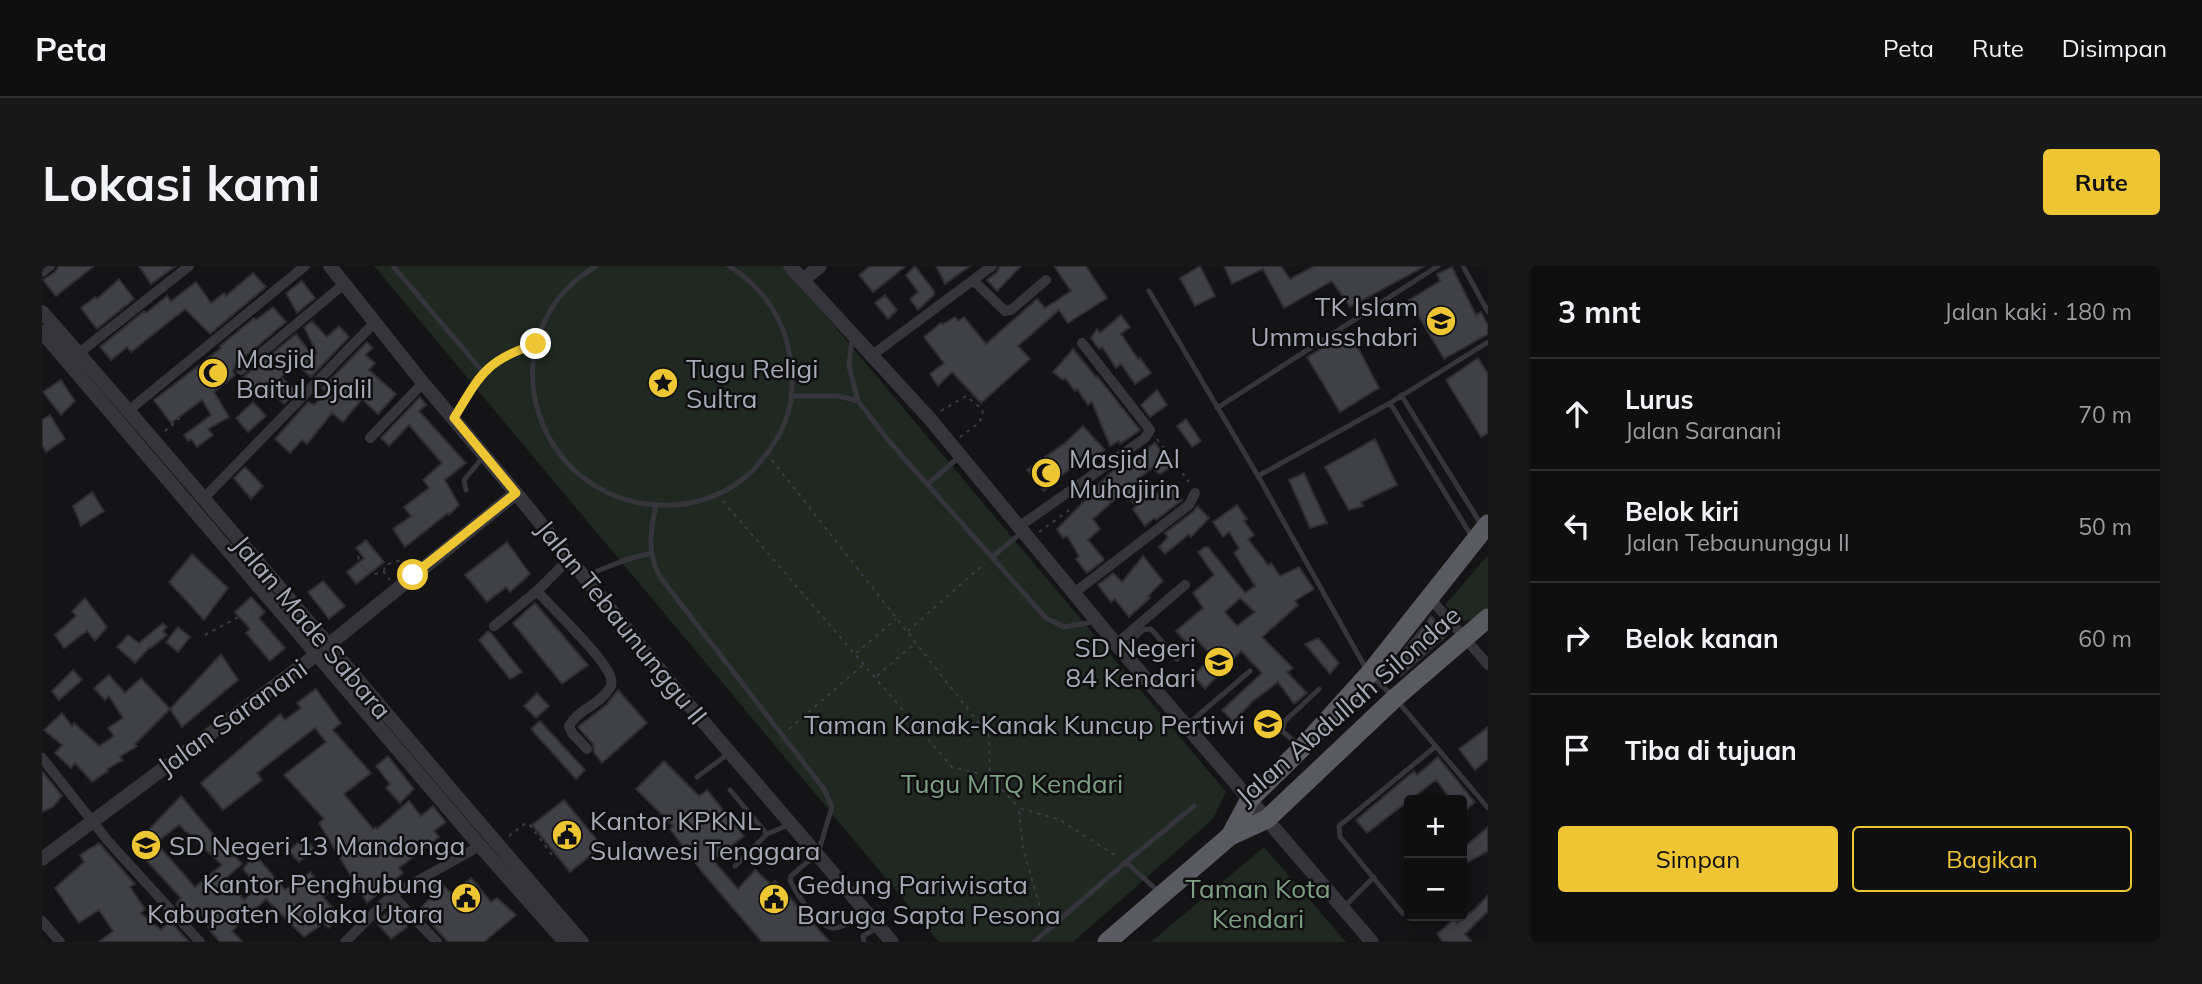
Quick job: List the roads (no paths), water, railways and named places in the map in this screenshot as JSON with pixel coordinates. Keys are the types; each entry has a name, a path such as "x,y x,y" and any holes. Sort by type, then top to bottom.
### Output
{"highway":[{"path":"1230,836 1250,799 1303,748 1369,674 1482,531"},
{"name":"Jalan Abdullah Silondae","path":"1107,942 1230,836 1267,819 1395,698 1487,620"}],"street":[{"path":"42,272 50,266"},
{"path":"72,353 189,266"},
{"path":"128,411 305,266"},
{"name":"Jalan Tebaununggu II","path":"330,266 569,559 892,942"},
{"path":"791,266 930,419 1096,621 1372,942"},
{"path":"803,280 820,266"},
{"path":"871,356 992,266"},
{"path":"973,280 1005,311 1011,310 1046,281"},
{"path":"241,370 344,284"},
{"name":"Jalan Made Sabara","path":"42,312 270,601 565,942"},
{"path":"205,498 375,322"},
{"name":"Jalan Made Sabara","path":"42,332 72,353 128,411 582,942"},
{"path":"1025,532 1145,438 1150,430 1082,343"},
{"path":"370,438 423,383"},
{"name":"Jalan Saranani","path":"42,859 316,655 516,493"},
{"path":"1074,593 1189,505 1195,493"},
{"path":"494,626 537,591 569,559"},
{"path":"1119,648 1185,585"},
{"path":"537,591 602,662 611,678 610,688 604,696 576,717 569,726 587,749"},
{"path":"1430,598 1488,665"},
{"path":"42,758 91,821 200,942"},
{"path":"345,942 393,895 480,846"},
{"path":"393,895 437,942"},
{"path":"42,920 60,942"}],"lane":[{"path":"393,266 483,372"},
{"path":"596,266 579,277 552,307 536,344 532,377 537,409 549,439 569,466 594,486 614,496 656,506 688,504 718,495 745,478 768,455 783,427 792,396 793,363 785,331 769,301 746,277 729,266"},
{"path":"1217,408 1438,266"},
{"path":"1464,266 1488,312"},
{"path":"1149,291 1258,476 1369,674 1395,698 1488,808"},
{"path":"852,335 849,366 858,401 888,440 1054,624 1064,627 1096,621"},
{"path":"1258,476 1390,402 1488,342"},
{"path":"454,418 483,372 505,356 536,344"},
{"path":"1401,395 1482,531"},
{"path":"792,396 839,396 858,401"},
{"path":"1390,402 1482,531"},
{"path":"466,490 464,480 484,456"},
{"path":"928,484 961,456"},
{"path":"656,506 651,527 651,553 653,563 668,590 824,789 831,802 832,812 818,853 791,876 790,880 806,907 830,928 836,928 867,913"},
{"path":"992,557 1025,532"},
{"path":"584,577 625,559 651,553"},
{"path":"1119,648 1143,630 1151,629 1177,659"},
{"path":"1187,725 1250,671"},
{"path":"1303,748 1282,732 1282,725 1319,689"},
{"path":"1403,914 1340,837 1339,826 1436,746"},
{"path":"696,778 730,752"},
{"path":"730,790 767,834"},
{"path":"1034,942 1194,806"},
{"path":"734,866 767,834 791,824"},
{"path":"1126,862 1161,894"},
{"path":"1343,908 1374,877"},
{"path":"864,942 863,936 879,927"}],"place":[{"name":"TK Islam Ummusshabri","path":"1441,321"},
{"name":"Masjid Baitul Djalil","path":"213,373"},
{"name":"Tugu Religi Sultra","path":"663,383"},
{"name":"Masjid Al Muhajirin","path":"1046,473"},
{"name":"SD Negeri 84 Kendari","path":"1219,662"},
{"name":"Taman Kanak-Kanak Kuncup Pertiwi","path":"1268,724"},
{"name":"Kantor KPKNL Sulawesi Tenggara","path":"567,835"},
{"name":"SD Negeri 13 Mandonga","path":"146,845"},
{"name":"Kantor Penghubung Kabupaten Kolaka Utara","path":"466,898"},
{"name":"Gedung Pariwisata Baruga Sapta Pesona","path":"774,899"}],"park label":[{"name":"Tugu MTQ Kendari","path":"1012,783"},
{"name":"Taman Kota Kendari","path":"1258,903"}]}
